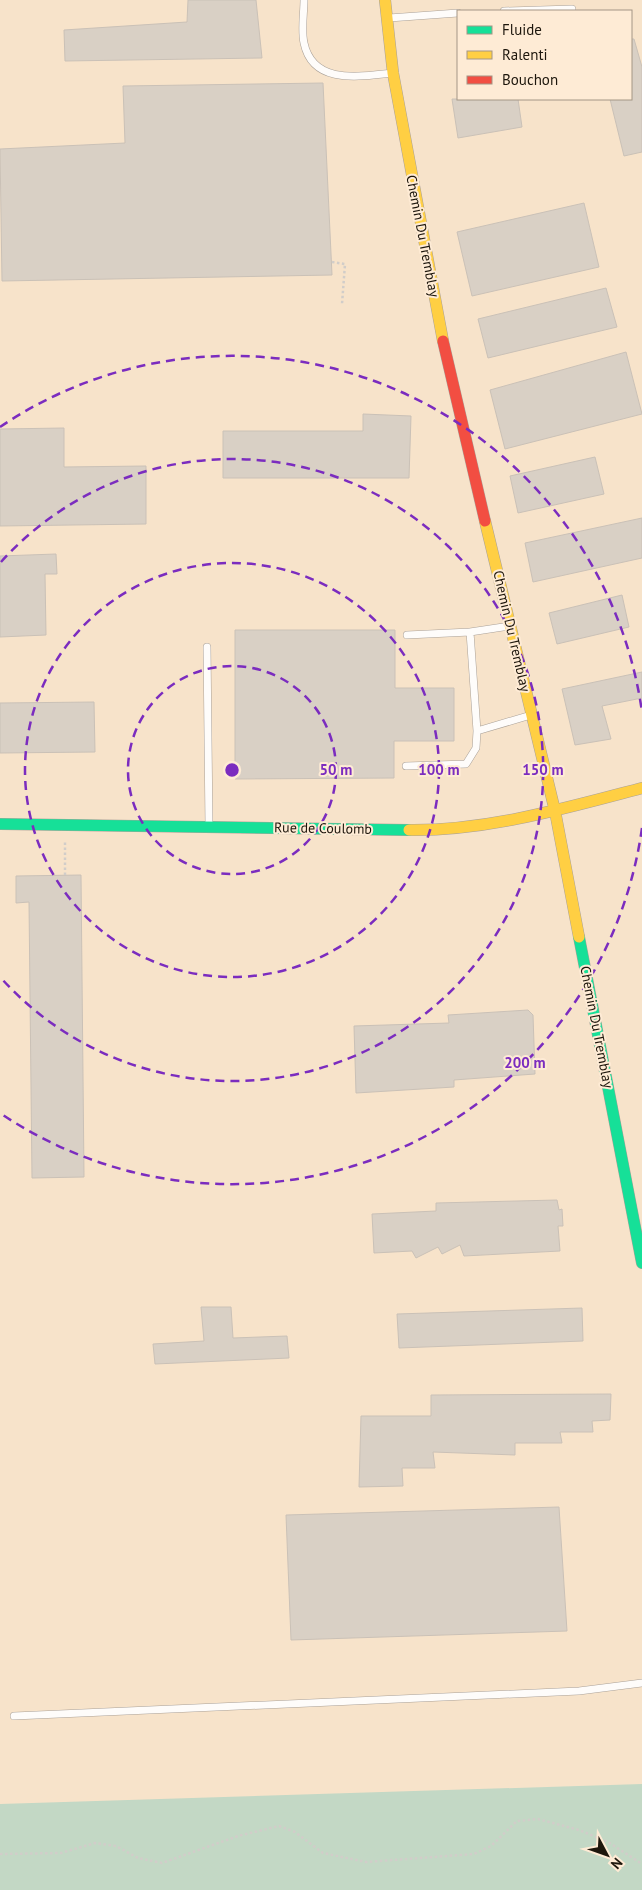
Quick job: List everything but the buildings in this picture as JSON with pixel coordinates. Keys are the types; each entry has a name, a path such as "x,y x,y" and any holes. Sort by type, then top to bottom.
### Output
{"street":[{"name":"Chemin Du Tremblay","path":"385,0 393,73 444,349 555,811 642,1263"},
{"name":"Rue de Coulomb","path":"0,824 441,830 555,811 642,788"}],"lane":[{"path":"304,0 303,42 308,55 323,72 352,76 393,73"},
{"path":"538,10 572,9"},
{"path":"386,18 457,13"},
{"path":"407,635 470,632 510,626"},
{"path":"406,766 466,764 476,748 477,731 470,632"},
{"path":"207,647 210,827"},
{"path":"477,731 532,715"},
{"path":"14,1716 579,1692 642,1683"}],"path":[{"path":"332,262 345,264 342,304"},
{"path":"65,824 65,875"},
{"path":"0,1854 61,1853 96,1843 116,1846 138,1858 162,1863 238,1836 279,1826 295,1832 323,1854 366,1862 474,1854 491,1846 516,1821 538,1818 579,1830 608,1842 642,1864"}],"shaded area":[{"path":"0,0 642,0 642,1890 0,1890"}],"green space":[{"path":"642,1784 642,1890 0,1890 0,1804"}],"traffic: fast":[{"path":"0,824 409,830"},
{"path":"579,937 642,1263"}],"traffic: slow":[{"path":"385,0 393,73 443,341"},
{"path":"485,521 555,811 579,937"},
{"path":"409,830 468,827 526,817 642,788"}],"traffic: jam":[{"path":"443,341 485,521"}]}
